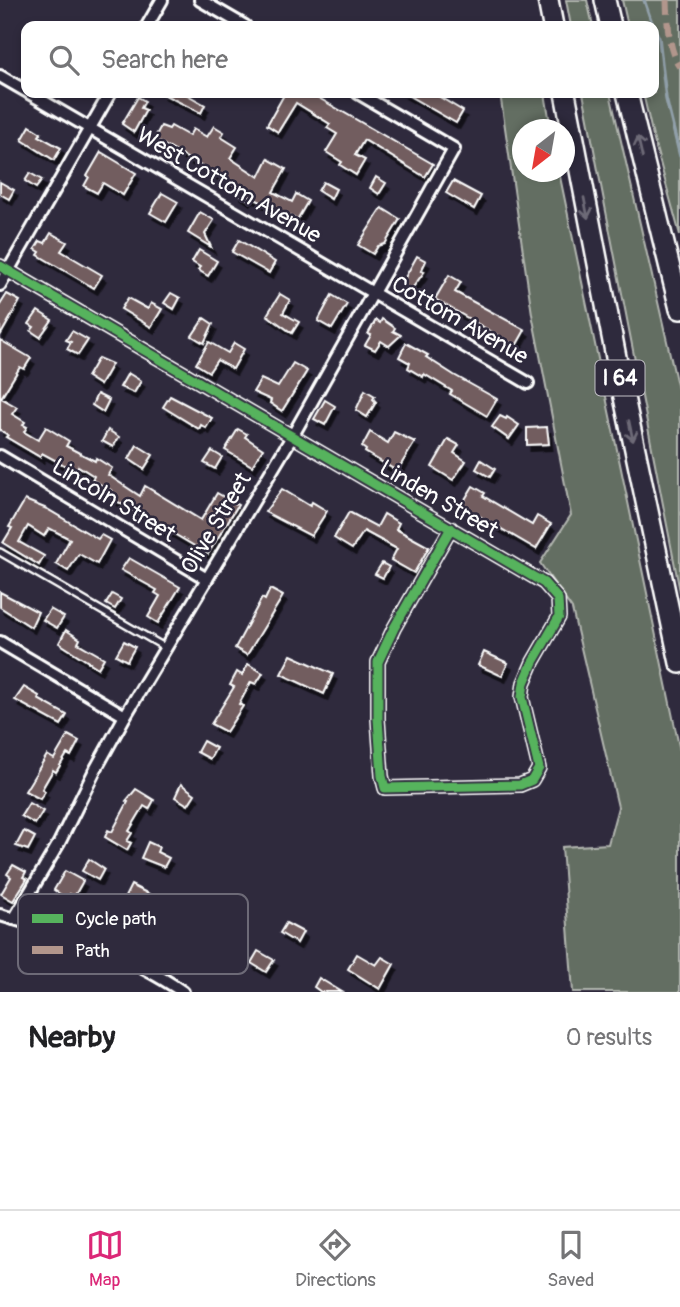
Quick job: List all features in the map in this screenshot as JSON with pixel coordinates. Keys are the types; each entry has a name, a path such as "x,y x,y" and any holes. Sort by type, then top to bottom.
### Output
{"highway":[{"path":"548,0 552,21"},
{"path":"605,0 610,21"},
{"name":"I 64","path":"566,98 618,370 680,663"},
{"path":"628,98 680,309"}],"street":[{"path":"150,21 162,0"},
{"path":"200,0 236,21"},
{"name":"West Cottom Avenue","path":"0,76 21,88"},
{"name":"West Cottom Avenue","path":"38,98 372,293"},
{"path":"0,285 4,268 107,98"},
{"name":"Olive Street","path":"29,894 59,843 125,716 293,435 454,149 367,98"},
{"name":"Linden Street","path":"4,268 452,528 544,583 558,599 559,617 524,683 522,697 539,768 532,780 520,785 385,788 378,719 378,662 394,628 452,528"},
{"name":"Cottom Avenue","path":"372,293 528,383"},
{"name":"Lincoln Street","path":"0,456 207,579"},
{"path":"0,642 125,716"},
{"name":"Olive Street","path":"14,919 18,912"},
{"path":"0,915 18,920"},
{"path":"153,974 172,988 183,992"}],"lane":[{"path":"0,552 166,648"}],"green space":[{"path":"566,0 587,0 592,21 570,21"},
{"path":"622,0 680,0 680,235 644,98 659,98 659,21 627,21"},
{"path":"501,98 546,98 549,119 512,119 512,176"},
{"path":"584,98 611,98 680,398 680,592"},
{"path":"513,182 561,182 680,751 680,992 573,992 562,847 608,844 618,807 572,609 540,563 571,515 532,314"}],"building":[{"path":"137,98 145,101 141,108 146,110 134,132 122,124"},
{"path":"171,98 193,98 205,105 201,113"},
{"path":"282,98 319,98 433,164 425,177 364,140 355,155 365,160 356,175 326,152 337,134 327,128 330,124 296,103 278,132 267,125"},
{"path":"413,98 441,98 463,111 456,123"},
{"path":"30,126 41,133 39,136 61,148 54,160 22,140"},
{"path":"161,126 169,129 171,126 189,136 193,129 207,137 214,126 224,132 221,137 237,147 230,158 259,177 268,159 286,169 273,192 292,202 296,194 308,201 297,220 249,196 247,199 238,193 239,188 154,139"},
{"path":"101,152 136,173 123,195 103,183 97,193 84,186"},
{"path":"30,173 42,180 36,188 25,181"},
{"path":"376,177 386,183 379,194 370,188"},
{"path":"453,181 481,196 474,209 446,193"},
{"path":"0,182 14,190 9,199 0,194"},
{"path":"323,182 336,189 331,199 318,191"},
{"path":"162,193 178,202 166,222 150,213"},
{"path":"382,208 400,219 385,244 378,246 373,254 358,245"},
{"path":"200,212 214,220 205,234 211,247 188,233"},
{"path":"51,233 67,242 61,251 102,275 94,288 38,255 40,252 35,249 40,241 45,243"},
{"path":"239,240 275,262 269,273 232,252"},
{"path":"199,250 217,261 208,276 192,262"},
{"path":"417,256 426,261 421,271 424,272 411,290 403,286 403,281"},
{"path":"449,275 461,282 455,292 525,330 516,346 435,299"},
{"path":"171,293 180,298 174,309 164,303"},
{"path":"7,294 20,301 0,336 0,305"},
{"path":"280,294 290,300 283,313 299,322 292,333 267,315"},
{"path":"332,295 347,304 332,329 318,321"},
{"path":"128,298 148,309 151,303 162,309 151,327 121,309"},
{"path":"38,311 52,320 40,337 31,331 34,327 29,324"},
{"path":"204,318 213,324 204,343 192,336"},
{"path":"382,319 401,335 389,346 381,341 375,350 365,345 376,320 380,323"},
{"path":"72,331 88,340 78,355 67,349 71,342 66,340"},
{"path":"0,340 31,358 24,369 20,367 1,398 17,407 12,414 25,422 23,425 27,427 24,432 38,440 46,427 69,441 66,446 95,461 96,458 112,468 108,475 140,496 145,486 201,520 217,493 238,505 208,554 169,531 164,531 109,496 112,491 92,480 94,476 78,466 75,471 42,453 40,457 6,437 8,435 0,430"},
{"path":"209,342 228,353 234,343 244,349 233,369 217,360 209,372 196,364"},
{"path":"406,343 497,399 487,416 450,394 452,391 408,368 410,363 399,357"},
{"path":"98,358 112,364 100,385 87,377"},
{"path":"293,363 307,371 282,411 270,403 271,400 253,392 261,379 278,387"},
{"path":"128,373 141,381 134,393 120,387"},
{"path":"365,390 375,396 373,399 376,402 367,417 356,410"},
{"path":"97,394 109,400 103,412 92,405"},
{"path":"170,396 212,418 206,428 201,425 199,429 163,407"},
{"path":"325,400 335,406 325,425 314,419"},
{"path":"500,416 519,425 509,439 492,427"},
{"path":"547,427 549,444 527,445 527,428"},
{"path":"238,429 263,449 252,466 225,450"},
{"path":"108,430 119,437 113,447 102,441"},
{"path":"370,432 388,443 394,432 415,442 397,471 365,452 362,447"},
{"path":"448,439 459,445 454,453 466,461 453,480 432,467"},
{"path":"137,445 153,455 144,469 129,459"},
{"path":"212,451 222,457 215,469 204,463"},
{"path":"481,460 495,469 490,477 476,469"},
{"path":"473,486 485,493 483,496 532,525 537,516 551,524 536,549 461,506"},
{"path":"282,489 310,506 312,502 327,511 311,536 265,512"},
{"path":"25,500 47,509 98,539 101,535 110,540 97,564 79,554 68,571 56,564 70,539 49,528 44,536 28,526 19,542 44,556 39,565 3,543"},
{"path":"349,512 377,527 384,514 399,523 396,529 429,547 414,573 391,560 397,549 364,531 352,549 334,538"},
{"path":"129,558 180,587 158,623 148,617 160,596 155,593 157,590 121,570"},
{"path":"382,563 389,567 383,578 375,574"},
{"path":"270,589 283,596 247,655 235,648 262,598 265,600"},
{"path":"0,592 38,612 31,627 0,607"},
{"path":"112,594 121,599 115,609 106,604"},
{"path":"50,609 64,617 57,628 43,620"},
{"path":"66,630 80,639 78,643 104,658 98,668 59,643"},
{"path":"124,641 135,647 127,661 116,655"},
{"path":"484,652 508,663 502,676 478,665"},
{"path":"291,655 333,674 324,694 281,674"},
{"path":"248,664 263,673 256,684 251,682 239,704 243,706 226,732 211,724 234,687 230,685 237,672 242,675"},
{"path":"24,687 39,696 38,699 67,715 61,725 15,700"},
{"path":"68,735 79,741 71,756 67,754 56,772 53,770 42,789 45,791 40,799 25,791 47,755 54,759"},
{"path":"203,741 216,748 210,759 197,752"},
{"path":"181,784 195,794 188,805 175,797"},
{"path":"136,789 154,800 149,809 144,806 129,831 132,833 127,841 131,843 127,850 105,837 108,830 112,832 128,802 126,801"},
{"path":"29,803 43,811 35,824 21,816"},
{"path":"24,831 35,837 28,850 16,846"},
{"path":"148,842 159,847 157,852 169,858 164,867 141,858"},
{"path":"89,859 104,869 98,880 82,871"},
{"path":"13,865 26,872 23,877 27,879 13,901 1,894 11,877 7,874"},
{"path":"65,871 83,881 76,894 60,894 54,890"},
{"path":"131,885 149,894 126,894"},
{"path":"286,923 303,932 297,943 280,933"},
{"path":"258,951 274,960 266,972 251,963"},
{"path":"357,954 376,965 382,957 394,964 380,989 348,969"},
{"path":"319,978 342,992 321,992 314,987"}],"waterway":[{"path":"644,0 651,21"},
{"path":"659,38 666,99 680,156"}],"marked path":[{"path":"667,0 670,43 680,67"}],"cycle path":[{"path":"0,266 544,583 558,599 559,617 524,683 522,697 539,768 532,780 520,785 385,788 378,719 378,662 394,628 451,528"}]}
